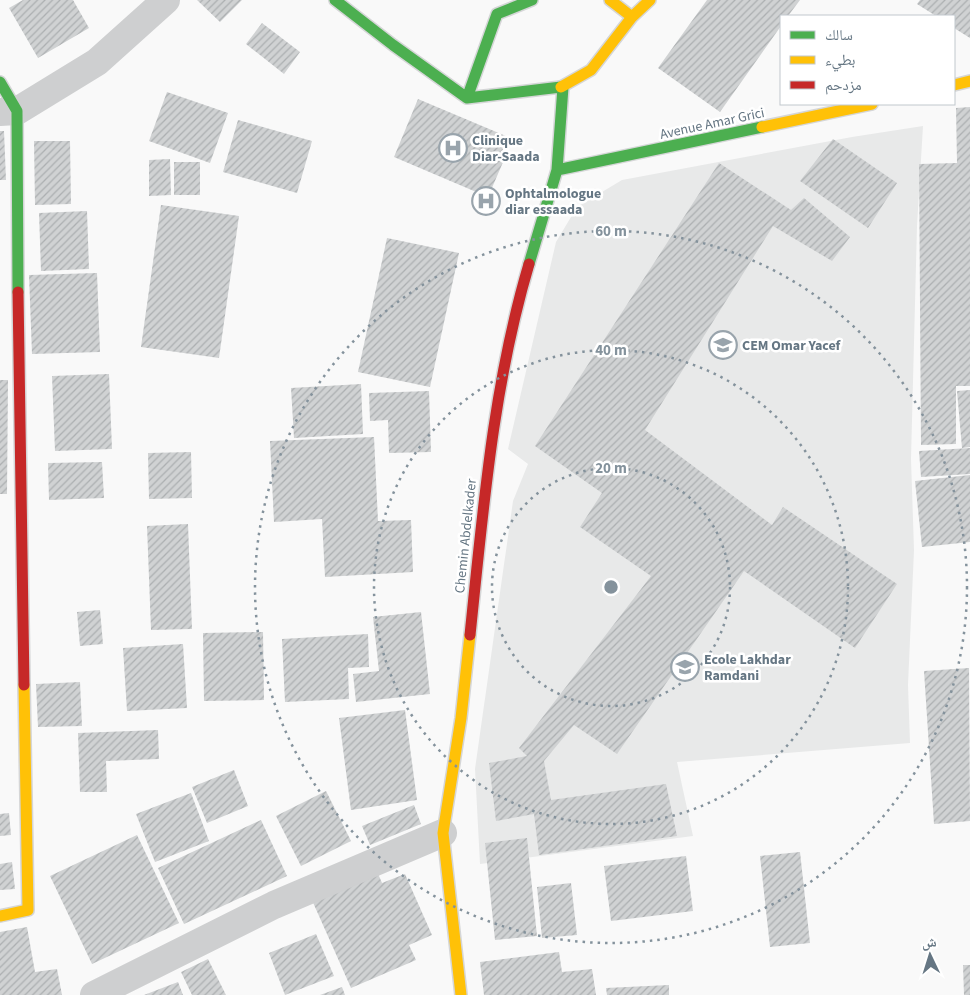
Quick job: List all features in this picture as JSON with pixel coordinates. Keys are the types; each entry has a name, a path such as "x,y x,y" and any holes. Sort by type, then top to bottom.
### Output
{"street":[{"path":"8,112 97,62 166,0"},
{"path":"335,0 466,98 564,87 591,70 632,17 650,0"},
{"path":"466,98 497,14 532,0"},
{"path":"610,0 632,17"},
{"path":"955,85 970,81"},
{"path":"0,82 8,112 18,355 28,910 0,916"},
{"name":"Chemin Abdelkader","path":"460,995 442,833 461,718 491,438 516,307 557,170 564,87"},
{"name":"Avenue Amar Grici","path":"557,170 867,105"},
{"path":"94,995 274,905 442,833"}],"shaded area":[{"path":"923,126 917,226 911,459 914,550 908,685 910,743 677,762 693,836 480,864 475,769 513,501 528,464 508,449 556,242 577,207 622,180 852,137"}],"building":[{"path":"23,0 73,0 89,28 38,58 9,8"},
{"path":"197,0 242,0 220,22"},
{"path":"707,0 800,0 789,15 780,15 780,27 720,112 658,68"},
{"path":"920,0 970,0 970,38 955,29 955,15 934,15 917,4"},
{"path":"262,23 300,52 284,74 246,44"},
{"path":"167,92 228,113 210,163 149,141"},
{"name":"Clinique Diar-Saada","path":"418,99 513,139 488,197 394,157"},
{"path":"970,107 970,386 956,386 956,444 921,445 919,164 957,163 956,108"},
{"path":"238,120 312,141 297,193 223,172"},
{"path":"0,131 4,131 6,180 0,180"},
{"path":"833,139 897,183 868,228 800,181"},
{"path":"34,141 70,141 71,204 35,205"},
{"path":"170,159 171,195 149,196 149,160"},
{"path":"174,162 200,162 200,195 174,195"},
{"path":"719,163 791,210 804,198 850,237 832,261 773,226 645,430 772,525 783,507 897,584 855,648 744,571 617,754 574,725 544,761 551,800 666,784 677,836 539,855 534,814 496,821 489,763 527,756 519,748 651,576 580,527 602,493 535,446"},
{"path":"161,205 239,216 219,358 141,347"},
{"path":"87,211 89,269 41,271 39,213"},
{"path":"387,238 459,253 430,387 358,372"},
{"path":"97,273 100,352 32,354 29,275"},
{"path":"109,374 112,449 55,451 52,376"},
{"path":"0,380 8,380 7,494 0,494"},
{"path":"361,384 363,434 294,438 291,388"},
{"path":"970,390 970,447 962,448 957,391"},
{"path":"429,391 431,452 389,453 388,420 370,421 369,393"},
{"path":"374,437 378,521 411,520 413,572 325,577 322,519 274,522 270,441"},
{"path":"970,448 970,474 921,477 919,451"},
{"path":"191,452 192,498 149,499 148,453"},
{"path":"102,462 104,498 49,500 48,463"},
{"path":"970,475 970,542 922,547 915,481"},
{"path":"188,524 192,629 151,630 147,526"},
{"path":"100,610 103,644 80,646 77,612"},
{"path":"421,612 430,694 356,702 353,674 379,671 373,617"},
{"path":"263,632 264,700 204,701 203,633"},
{"path":"368,634 369,667 348,668 349,699 285,702 282,639"},
{"path":"183,644 187,708 127,711 123,648"},
{"path":"969,668 970,821 934,824 924,671"},
{"path":"80,682 82,726 38,727 36,684"},
{"path":"405,710 417,800 351,810 339,718"},
{"path":"158,730 159,759 106,761 107,792 80,792 78,733"},
{"path":"234,770 248,806 207,823 192,787"},
{"path":"326,791 351,841 301,866 276,816"},
{"path":"191,793 209,841 155,862 136,814"},
{"path":"414,805 421,824 370,845 362,826"},
{"path":"9,813 11,835 0,836 0,814"},
{"path":"261,820 287,876 184,924 158,868"},
{"path":"137,835 179,923 92,964 50,876"},
{"path":"527,838 537,936 495,940 485,843"},
{"path":"800,852 810,943 770,947 760,856"},
{"path":"686,856 693,911 611,921 604,866"},
{"path":"12,862 15,889 0,890 0,864"},
{"path":"376,869 382,883 405,874 432,935 409,945 416,960 351,988 311,898"},
{"path":"571,883 577,935 542,938 537,887"},
{"path":"27,927 35,972 57,969 62,995 0,995 0,932"},
{"path":"316,934 334,976 285,995 269,953"},
{"path":"559,952 562,972 592,969 596,995 484,995 480,962"},
{"path":"208,959 226,995 192,995 181,972"},
{"path":"963,965 970,965 970,995 964,995"},
{"path":"178,982 183,995 144,995"},
{"path":"669,985 669,995 607,995 606,988"},
{"path":"342,987 345,995 320,995"}],"traffic: fast":[{"path":"335,0 393,45 467,98"},
{"path":"532,0 497,14 467,98 561,87"},
{"path":"0,82 17,111 18,292"},
{"path":"529,264 557,170 563,87"},
{"path":"557,170 762,127"}],"traffic: slow":[{"path":"561,87 591,70 632,17 610,0"},
{"path":"632,17 650,0"},
{"path":"955,85 970,81"},
{"path":"762,127 867,105"},
{"path":"461,995 443,833 461,718 470,635"},
{"path":"0,916 28,910 24,685"}],"traffic: jam":[{"path":"470,635 485,495 498,402 506,356 529,264"},
{"path":"18,292 24,685"}],"place":[{"name":"Clinique Diar-Saada","path":"453,148"},
{"name":"Ophtalmologue diar essaada","path":"486,201"},
{"name":"CEM Omar Yacef","path":"723,345"},
{"name":"Ecole Lakhdar Ramdani","path":"685,667"}]}
